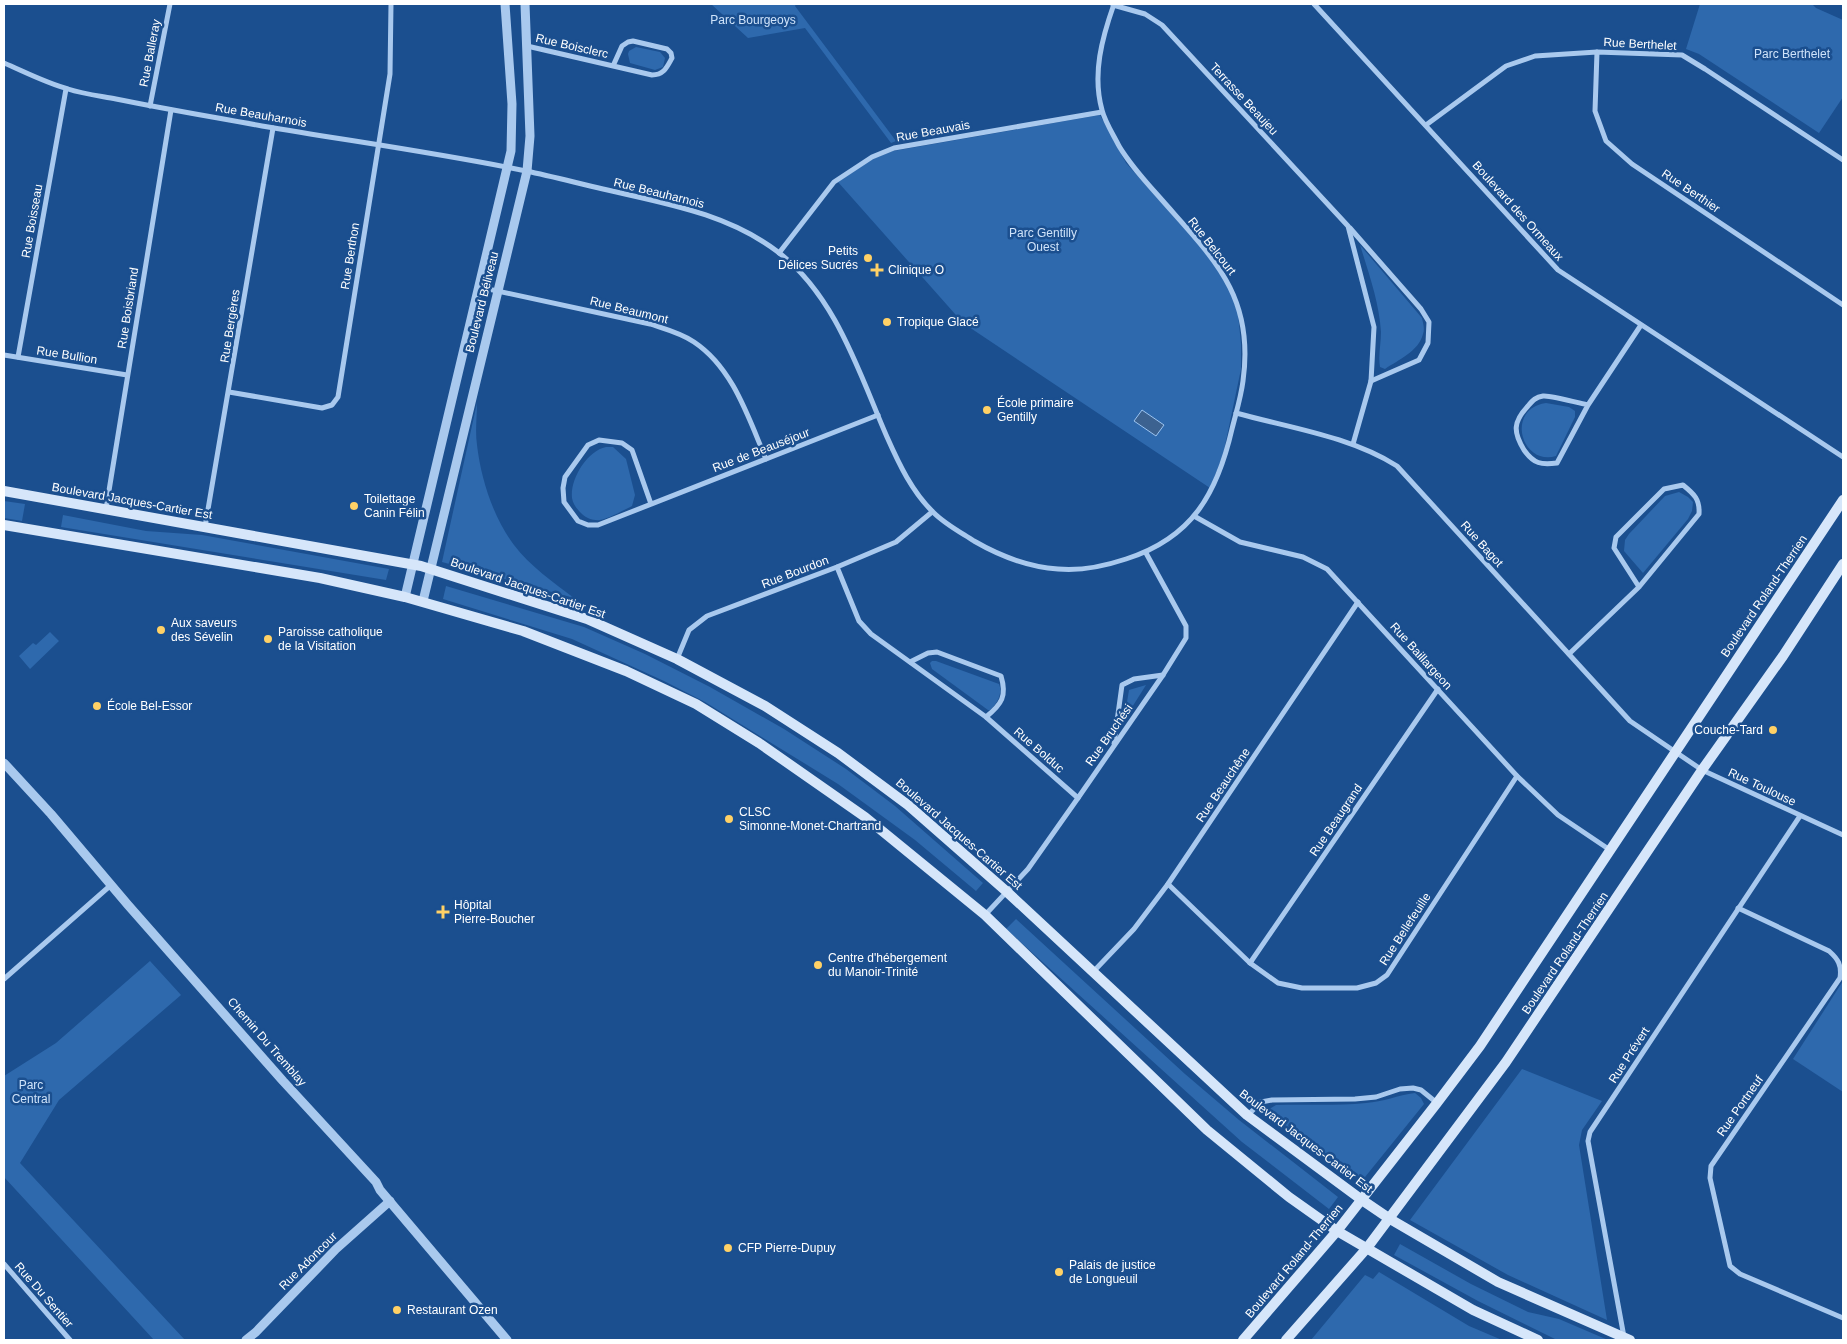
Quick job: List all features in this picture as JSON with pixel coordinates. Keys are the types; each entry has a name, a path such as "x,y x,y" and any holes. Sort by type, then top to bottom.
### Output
{"main road":[{"name":"Boulevard Jacques-Cartier Est","path":"4,491 413,564 587,619 677,659 765,706 838,753 908,805 1006,891 1247,1115 1362,1200 1390,1219 1498,1282 1627,1339"},
{"name":"Boulevard Roland-Therrien","path":"1243,1340 1362,1200 1480,1046 1843,500"},
{"path":"4,525 320,578 406,597 523,631 626,672 696,704 759,744 865,817 985,915 1207,1130 1289,1197 1337,1231 1473,1310 1538,1340"},
{"name":"Boulevard Roland-Therrien","path":"1286,1340 1390,1219 1506,1062 1702,770 1783,656 1843,564"}],"street":[{"name":"Rue Balleray","path":"150,106 170,4"},
{"name":"Rue Berthon","path":"229,392 322,408 332,405 338,397 390,74 391,4"},
{"name":"Boulevard Béliveau","path":"406,597 510,151 512,104 505,4"},
{"name":"Boulevard Béliveau","path":"423,602 527,171 530,136 525,4"},
{"name":"Rue Belcourt","path":"1114,4 1102,40 1099,57 1099,87 1102,112 1129,163 1203,247 1228,281 1241,314 1245,349 1243,382 1236,413 1219,476 1210,494 1194,516"},
{"name":"Terrasse Beaujeu","path":"1114,4 1145,14 1162,25 1348,226 1421,309 1429,322 1428,343 1419,360 1371,381"},
{"name":"Boulevard des Ormeaux","path":"1314,4 1558,270 1843,457"},
{"name":"Rue Boisclerc","path":"527,46 612,66 658,75 664,72 672,58 671,52 667,49 633,41 622,46 612,66"},
{"name":"Rue Berthelet","path":"1426,125 1506,66 1536,56 1596,52 1682,56 1843,160"},
{"name":"Rue Berthier","path":"1596,52 1595,112 1606,141 1632,164 1843,305"},
{"name":"Rue Beauharnois","path":"4,63 66,89 171,110 527,171 692,210 738,227 780,253 806,279 828,308 856,362 900,466 911,485 932,512 958,531 986,548 1024,564 1061,570 1114,563 1146,553 1171,538 1194,516"},
{"name":"Rue Boisseau","path":"18,357 66,89"},
{"name":"Rue Boisbriand","path":"106,509 171,110"},
{"name":"Rue Beauvais","path":"780,253 834,182 872,156 894,148 1102,112"},
{"name":"Rue Bergères","path":"205,527 273,128"},
{"name":"Terrasse Beaujeu","path":"1348,226 1374,327 1371,381 1352,444"},
{"name":"Rue Beaumont","path":"478,287 650,324 693,341 713,358 737,391 766,459"},
{"path":"1588,405 1546,395 1536,397 1522,413 1516,426 1516,438 1530,459 1544,465 1557,463 1588,405 1641,325"},
{"name":"Rue Bullion","path":"4,355 128,375"},
{"name":"Rue Bagot","path":"1236,413 1352,444 1378,454 1397,466 1630,720 1676,752"},
{"name":"Rue de Beauséjour","path":"652,504 632,450 622,443 599,440 588,445 565,477 563,488 564,502 578,521 588,525 598,525 652,504 878,415"},
{"path":"1569,654 1639,587 1699,514 1700,504 1695,495 1683,485 1664,489 1616,537 1614,548 1639,587"},
{"name":"Rue Bourdon","path":"677,659 689,630 708,616 896,542 932,512"},
{"name":"Rue Baillargeon","path":"1194,516 1240,542 1303,557 1327,569 1517,776 1558,815 1610,850"},
{"name":"Rue Bruchési","path":"985,915 1028,869 1163,675 1186,638 1186,626 1146,553"},
{"name":"Rue Bolduc","path":"836,567 859,621 871,634 986,717 1078,798"},
{"name":"Rue Beauchêne","path":"1093,972 1134,928 1168,884 1358,602"},
{"path":"910,662 928,653 937,652 1001,676 1005,689 999,706 986,717"},
{"path":"1114,746 1122,685 1134,679 1163,675"},
{"name":"Rue Beaugrand","path":"1250,963 1438,689"},
{"name":"Rue Toulouse","path":"1676,752 1702,770 1843,835"},
{"name":"Chemin Du Tremblay","path":"4,763 291,1090 376,1182 380,1190 507,1340"},
{"name":"Rue Bellefeuille","path":"1168,884 1250,963 1278,983 1302,988 1357,988 1376,983 1387,975 1517,776"},
{"name":"Rue Prévert","path":"1627,1339 1588,1141 1590,1132 1800,816"},
{"path":"4,979 111,885"},
{"name":"Rue Portneuf","path":"1738,908 1829,951 1837,958 1842,968 1840,978 1711,1166 1710,1178 1730,1266 1740,1274 1843,1318"},
{"path":"1247,1115 1261,1102 1272,1100 1355,1099 1376,1097 1400,1089 1413,1088 1421,1090 1437,1103"},
{"name":"Rue Adoncour","path":"246,1340 336,1249 390,1201"},
{"name":"Rue Du Sentier","path":"4,1264 70,1340"}],"green space":[{"name":"Parc Bourgeoys","path":"711,4 796,4 795,6 896,141 891,143 805,28 748,38"},
{"name":"Parc Berthelet","path":"1700,4 1812,4 1816,8 1843,20 1843,97 1819,133 1699,54 1686,49"},
{"path":"636,47 660,52 665,58 663,67 655,70 630,63 629,51"},
{"name":"Parc Gentilly Ouest","path":"1100,115 1126,163 1202,248 1227,281 1238,314 1241,369 1223,455 1210,488 963,323 838,182 873,159 893,151"},
{"path":"1360,245 1422,318 1424,332 1421,340 1413,350 1385,369 1380,367 1379,363 1381,332 1378,310"},
{"path":"477,403 476,434 479,458 494,510 514,545 527,560 574,598 442,562"},
{"path":"1546,403 1569,407 1575,411 1575,417 1556,456 1544,457 1534,453 1527,445 1522,436 1522,425 1525,415 1533,407"},
{"path":"606,447 613,447 626,459 635,495 632,506 608,518 595,520 586,517 577,509 572,498 572,491 577,475 586,460 592,454"},
{"path":"1679,492 1693,502 1692,511 1688,519 1643,573 1624,551 1625,540 1665,496"},
{"path":"4,501 25,504 22,521 4,518"},
{"path":"63,515 146,531 202,535 389,569 386,580 61,527"},
{"path":"446,586 584,627 645,654 710,687 784,729 846,769 895,806 983,883 976,891 915,840 838,784 705,702 572,639 443,599"},
{"path":"50,632 59,641 30,669 19,656 33,643 36,645"},
{"path":"932,661 999,684 1000,695 995,705 988,710 932,669 930,663"},
{"path":"1146,685 1124,720 1129,690"},
{"path":"1016,919 1185,1074 1239,1120 1338,1197 1329,1209 1242,1142 1006,929"},
{"name":"Parc Central","path":"150,961 181,995 59,1100 20,1163 185,1340 154,1340 4,1177 4,1076 56,1043"},
{"path":"1843,981 1843,1092 1793,1059"},
{"path":"1522,1069 1602,1101 1582,1130 1579,1145 1607,1320 1508,1275 1410,1220"},
{"path":"1415,1093 1424,1104 1361,1182 1267,1115 1271,1108 1276,1105 1366,1103"},
{"path":"1400,1244 1471,1284 1528,1312 1559,1319 1608,1340 1557,1340 1478,1301 1394,1255"},
{"path":"1379,1272 1469,1326 1502,1340 1311,1340 1365,1275 1373,1279"}],"shaded area":[{"path":"1142,410 1164,425 1156,436 1134,421"}],"place":[{"name":"Petits Délices Sucrés","path":"868,258"},
{"name":"Clinique O","path":"877,270"},
{"name":"Tropique Glacé","path":"887,322"},
{"name":"École primaire Gentilly","path":"987,410"},
{"name":"Toilettage Canin Félin","path":"354,506"},
{"name":"Aux saveurs des Sévelin","path":"161,630"},
{"name":"Paroisse catholique de la Visitation","path":"268,639"},
{"name":"École Bel-Essor","path":"97,706"},
{"name":"Couche-Tard","path":"1773,730"},
{"name":"CLSC Simonne-Monet-Chartrand","path":"729,819"},
{"name":"Hôpital Pierre-Boucher","path":"443,912"},
{"name":"Centre d'hébergement du Manoir-Trinité","path":"818,965"},
{"name":"CFP Pierre-Dupuy","path":"728,1248"},
{"name":"Palais de justice de Longueuil","path":"1059,1272"},
{"name":"Restaurant Ozen","path":"397,1310"}]}
